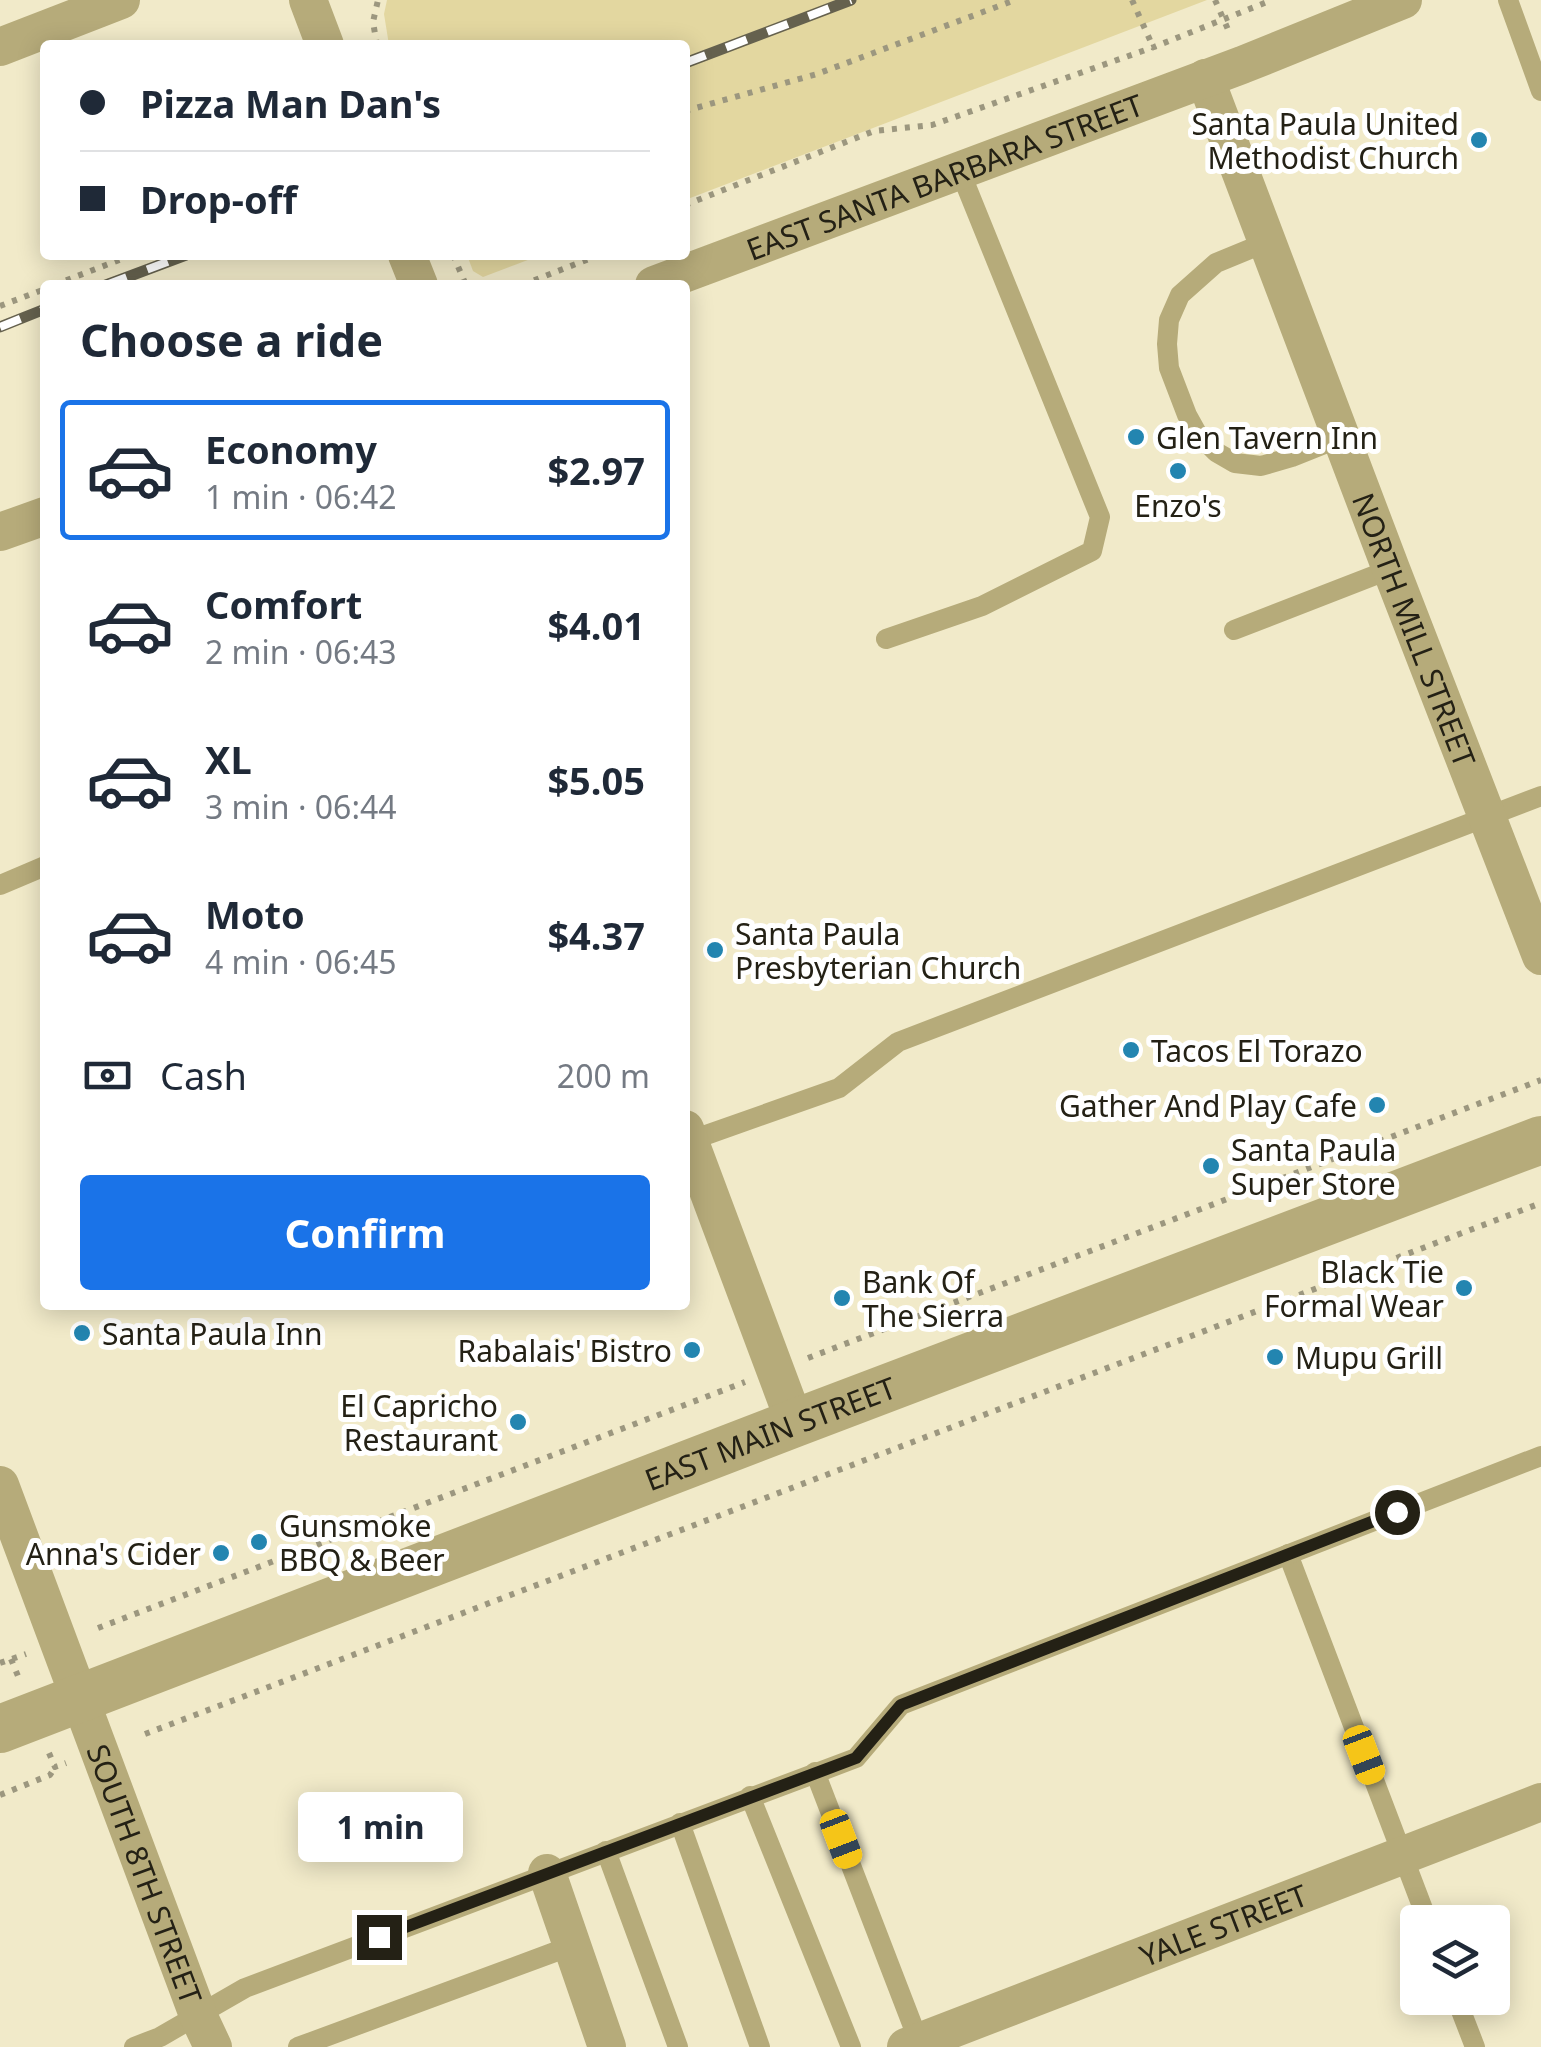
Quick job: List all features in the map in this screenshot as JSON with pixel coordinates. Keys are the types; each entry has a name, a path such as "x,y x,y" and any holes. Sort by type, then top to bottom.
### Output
{"street":[{"path":"0,47 121,0"},
{"path":"308,0 323,40"},
{"name":"EAST SANTA BARBARA STREET","path":"667,280 1403,0"},
{"name":"NORTH MILL STREET","path":"1205,78 1541,956"},
{"path":"0,532 40,518"},
{"name":"EAST MAIN STREET","path":"0,1728 1541,1140"},
{"path":"690,1143 795,1423"},
{"name":"SOUTH 8TH STREET","path":"0,1485 205,2031"},
{"name":"YALE STREET","path":"912,2044 1541,1802"},
{"path":"547,1873 606,2047"}],"lane":[{"path":"1508,0 1541,91"},
{"path":"886,639 982,606 1092,551 1100,518 960,171"},
{"path":"1267,242 1216,262 1180,295 1170,320 1167,344 1169,368 1181,400 1197,432 1216,452 1235,463 1261,466 1342,438"},
{"path":"1234,630 1390,568"},
{"path":"690,1134 839,1088 898,1042 1541,796"},
{"path":"0,885 40,868"},
{"path":"134,2047 160,2036 205,2031 245,1988 856,1758 901,1705 1541,1456"},
{"path":"1288,1554 1421,1905"},
{"path":"816,1772 912,2044"},
{"path":"750,1796 851,2047"},
{"path":"680,1823 760,2047"},
{"path":"606,1850 678,2047"},
{"path":"298,2047 571,1946"},
{"path":"1463,2015 1475,2047"}],"path":[{"path":"376,40 373,22 378,0"},
{"path":"690,110 817,74 1015,0"},
{"path":"1132,0 1154,47"},
{"path":"1215,0 1224,20"},
{"path":"690,203 874,131 932,125 1154,47 1272,0"},
{"path":"67,280 119,260"},
{"path":"535,280 586,260"},
{"path":"0,306 40,290"},
{"path":"98,1628 1540,1083"},
{"path":"146,1734 1541,1203"},
{"path":"0,1663 11,1659"},
{"path":"0,1794 50,1776 55,1768"}],"shaded area":[{"path":"387,0 1207,0 690,198 690,40 388,40 384,14"},
{"path":"469,260 528,260 483,277 473,271"}],"railway":[{"path":"690,61 851,0"},
{"path":"119,280 173,260"},
{"path":"0,327 40,311"}],"place":[{"name":"Santa Paula United Methodist Church","path":"1479,140"},
{"name":"Glen Tavern Inn","path":"1136,437"},
{"name":"Enzo's","path":"1178,471"},
{"name":"Santa Paula Presbyterian Church","path":"715,950"},
{"name":"Tacos El Torazo","path":"1131,1050"},
{"name":"Gather And Play Cafe","path":"1377,1105"},
{"name":"Santa Paula Super Store","path":"1211,1166"},
{"name":"Black Tie Formal Wear","path":"1464,1288"},
{"name":"Bank Of The Sierra","path":"842,1298"},
{"name":"Santa Paula Inn","path":"82,1333"},
{"name":"Rabalais' Bistro","path":"692,1350"},
{"name":"Mupu Grill","path":"1275,1357"},
{"name":"El Capricho Restaurant","path":"518,1422"},
{"name":"Gunsmoke BBQ & Beer","path":"259,1542"},
{"name":"Anna's Cider","path":"221,1553"}],"route":[{"path":"379,1937 856,1758 901,1705 1397,1512"}]}
